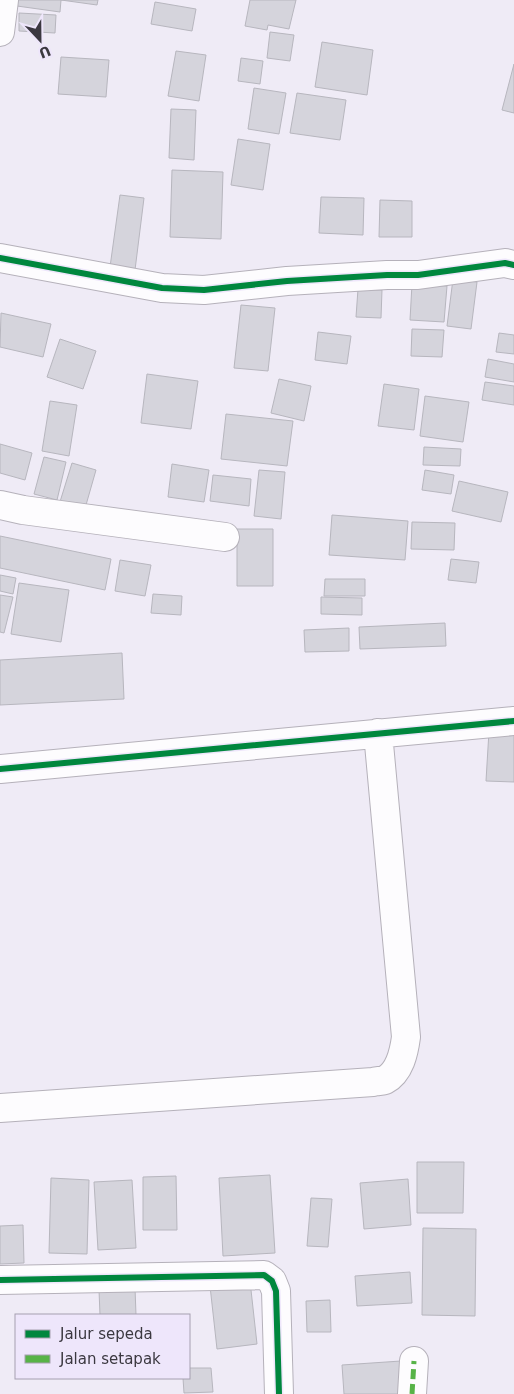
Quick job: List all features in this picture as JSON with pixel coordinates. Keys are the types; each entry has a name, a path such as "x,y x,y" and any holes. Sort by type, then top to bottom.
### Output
{"street":[{"path":"0,32 4,0"},
{"path":"0,258 162,288 204,290 287,281 418,275 505,263 514,265"},
{"path":"0,505 33,512 225,538"},
{"path":"0,769 514,721"},
{"path":"0,1108 385,1080 396,1069 404,1054 406,1037 378,733"},
{"path":"0,1280 264,1276 272,1281 276,1291 279,1394"},
{"path":"412,1394 414,1360"}],"building":[{"path":"18,0 61,0 60,12 17,6"},
{"path":"61,0 98,0 97,5"},
{"path":"250,0 296,0 289,29 268,25 267,30 245,26"},
{"path":"155,2 196,9 192,31 151,24"},
{"path":"19,13 56,15 55,33 19,31"},
{"path":"270,32 294,35 290,61 267,58"},
{"path":"322,42 373,50 367,95 315,87"},
{"path":"176,51 206,55 199,101 168,96"},
{"path":"61,57 109,60 106,97 58,94"},
{"path":"241,58 263,61 260,84 238,81"},
{"path":"514,64 514,113 502,110"},
{"path":"254,88 286,93 279,134 248,129"},
{"path":"297,93 346,100 340,140 290,133"},
{"path":"171,109 196,110 194,160 169,158"},
{"path":"238,139 270,144 263,190 231,185"},
{"path":"172,170 223,172 221,239 170,237"},
{"path":"120,195 144,198 135,270 110,267"},
{"path":"321,197 364,198 363,235 319,233"},
{"path":"380,200 412,201 412,237 379,237"},
{"path":"453,279 477,282 471,329 447,326"},
{"path":"412,284 447,286 444,322 410,320"},
{"path":"358,289 382,290 381,318 356,317"},
{"path":"241,305 275,308 268,371 234,368"},
{"path":"1,313 51,324 43,357 0,347"},
{"path":"412,329 444,330 442,357 411,356"},
{"path":"318,332 351,336 347,364 315,360"},
{"path":"499,333 514,335 514,354 496,352"},
{"path":"60,339 96,351 83,389 47,377"},
{"path":"488,359 514,364 514,382 485,377"},
{"path":"147,374 198,381 191,429 141,423"},
{"path":"279,379 311,386 304,421 271,413"},
{"path":"485,382 514,386 514,405 482,400"},
{"path":"384,384 419,389 414,430 378,426"},
{"path":"425,396 469,402 463,442 420,436"},
{"path":"50,401 77,405 69,456 42,451"},
{"path":"226,414 293,421 287,466 221,459"},
{"path":"0,444 32,453 25,480 0,473"},
{"path":"424,447 461,449 460,466 423,465"},
{"path":"44,457 66,462 57,500 34,494"},
{"path":"72,463 96,470 84,512 59,505"},
{"path":"172,464 209,470 204,502 168,497"},
{"path":"259,470 285,472 281,519 254,516"},
{"path":"425,470 454,475 451,494 422,490"},
{"path":"213,475 251,479 249,506 210,501"},
{"path":"459,481 508,492 501,522 452,511"},
{"path":"332,515 408,521 405,560 329,555"},
{"path":"412,522 455,523 454,550 411,549"},
{"path":"237,529 273,529 273,586 237,586"},
{"path":"0,536 111,559 105,590 0,568"},
{"path":"451,559 479,562 476,583 448,580"},
{"path":"120,560 151,565 145,596 115,591"},
{"path":"0,575 16,578 13,594 0,591"},
{"path":"325,579 365,579 365,596 324,596"},
{"path":"19,583 69,590 61,642 11,634"},
{"path":"153,594 182,596 181,615 151,613"},
{"path":"0,595 13,597 4,633 0,632"},
{"path":"321,597 362,598 362,615 321,614"},
{"path":"445,623 446,646 360,649 359,627"},
{"path":"349,628 349,651 305,652 304,630"},
{"path":"122,653 124,699 0,705 0,660"},
{"path":"489,731 514,733 514,782 486,781"},
{"path":"417,1162 464,1162 463,1213 417,1213"},
{"path":"270,1175 275,1253 223,1256 219,1178"},
{"path":"176,1176 177,1230 143,1230 143,1177"},
{"path":"51,1178 89,1180 87,1254 49,1253"},
{"path":"408,1179 411,1225 364,1229 360,1183"},
{"path":"132,1180 136,1248 98,1250 94,1182"},
{"path":"311,1198 332,1199 328,1247 307,1246"},
{"path":"23,1225 24,1263 0,1264 0,1226"},
{"path":"423,1228 476,1229 475,1316 422,1315"},
{"path":"410,1272 412,1303 357,1306 355,1276"},
{"path":"250,1281 257,1344 217,1349 210,1286"},
{"path":"135,1288 136,1314 100,1314 99,1290"},
{"path":"330,1300 331,1332 307,1332 306,1301"},
{"path":"401,1361 403,1394 344,1394 342,1365"},
{"path":"190,1368 211,1368 213,1392 184,1393 183,1379 190,1379"}],"marked path":[{"path":"412,1394 414,1361"}],"cycle path":[{"path":"0,258 162,288 204,290 287,281 418,275 505,263 514,265"},
{"path":"0,769 514,721"},
{"path":"0,1280 264,1275 272,1281 276,1291 279,1394"}]}
